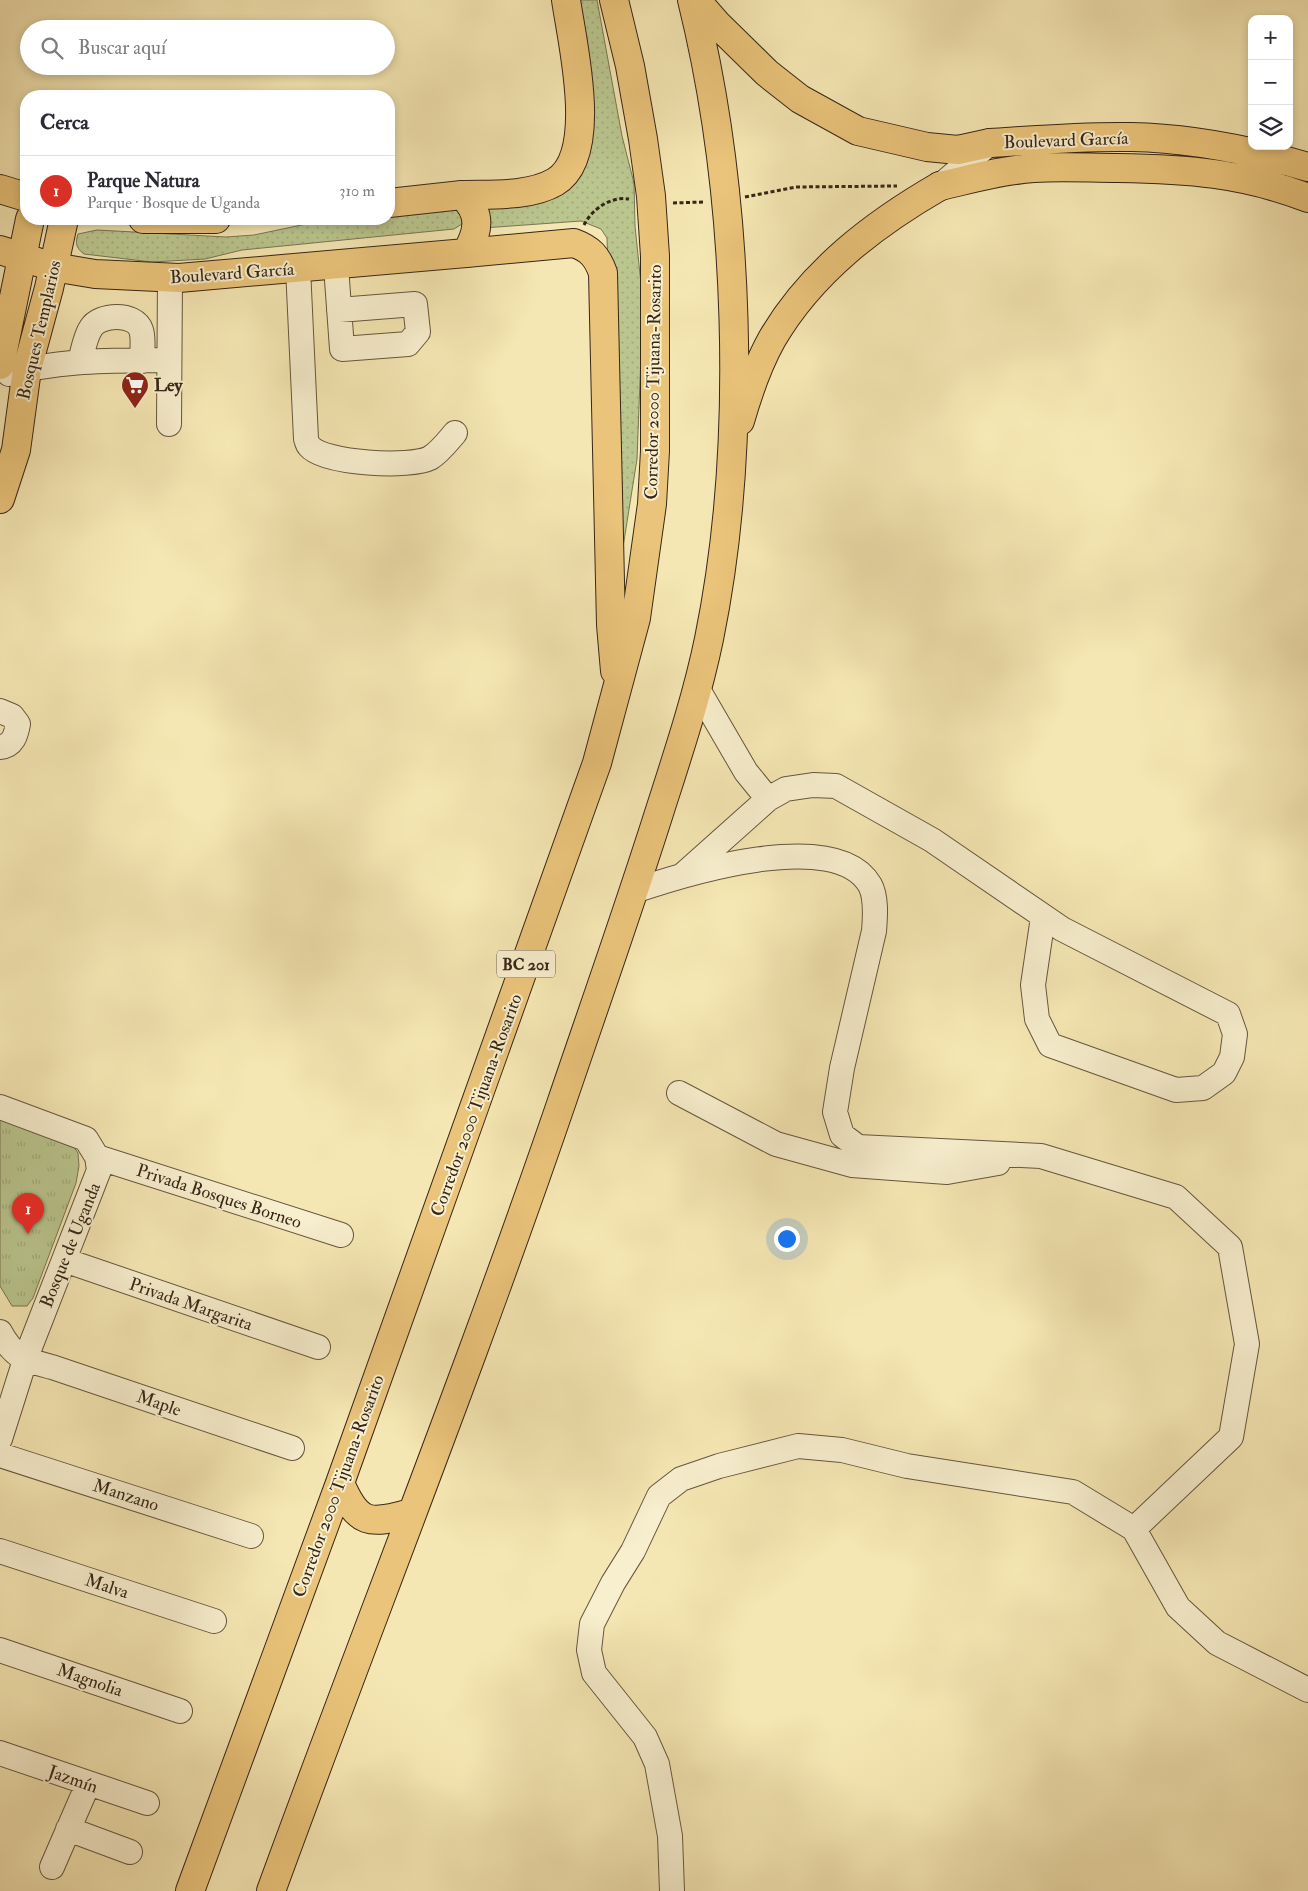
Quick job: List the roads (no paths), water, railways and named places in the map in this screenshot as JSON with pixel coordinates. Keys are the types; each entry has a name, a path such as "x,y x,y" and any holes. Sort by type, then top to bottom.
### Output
{"main road":[{"path":"395,202 536,190 556,181 570,167 577,149 580,124 576,66 566,0"},
{"name":"Corredor 2000 Tijuana-Rosarito","path":"190,1891 340,1483 594,772 636,618 652,504 655,451 655,256 651,196 630,66 614,0"},
{"path":"271,1891 411,1512 509,1255 634,891 682,741 709,640 726,527 731,454 732,328 724,190 704,50 692,0"},
{"path":"696,0 723,30 767,73 800,99 858,131 927,147 958,150 990,143"},
{"name":"Boulevard García","path":"990,143 1089,137 1176,140 1259,154 1308,167"},
{"name":"Boulevard García","path":"940,186 980,176 1033,168 1171,168 1214,172 1272,184 1308,198"},
{"path":"731,454 746,399 758,370 772,339 793,310 845,252 873,228 940,186"},
{"path":"0,188 20,195"},
{"path":"462,195 472,204 476,213 478,227 475,239 466,253"},
{"name":"Bosques Templarios","path":"0,365 11,254 27,225"},
{"name":"Bosques Templarios","path":"0,499 16,450 27,369 63,225"},
{"name":"Boulevard García","path":"11,254 53,267 95,274 170,278 220,276 336,266 574,243 588,248 598,259 603,273 611,625 617,691"},
{"path":"340,1483 354,1512 375,1521 411,1512"}],"street":[{"name":"Boulevard García","path":"940,186 990,143"},
{"path":"336,266 339,310"},
{"path":"298,268 306,439 309,446 319,452 356,462 416,462 431,457 455,433"},
{"path":"168,424 170,278"},
{"path":"80,361 91,327 102,318 128,318 137,324 141,331 142,361"},
{"path":"0,376 27,369 80,361 169,360"},
{"path":"696,686 746,772 768,799"},
{"path":"0,711 12,716 18,724 13,741 4,747 0,747"},
{"path":"684,874 768,799 786,789 813,785 836,786 932,840 1062,929 1228,1014 1235,1034 1232,1057 1224,1073 1203,1088 1176,1090 1050,1045 1037,1018 1033,985 1043,917"},
{"path":"634,891 684,874 765,857 818,858 853,867 870,886 875,911 874,931 842,1068 835,1112 842,1135 858,1147 1041,1156 1176,1197 1230,1247 1247,1344 1232,1436 1134,1529"},
{"path":"679,1094 776,1144 852,1165 947,1172 1041,1156"},
{"name":"Bosque de Uganda","path":"0,1107 86,1139 97,1157 98,1176 24,1360 7,1392 0,1438"},
{"name":"Privada Bosques Borneo","path":"97,1157 341,1235"},
{"name":"Privada Margarita","path":"64,1260 318,1347"},
{"path":"0,1332 11,1349 24,1360"},
{"name":"Maple","path":"24,1360 52,1367 292,1448"},
{"path":"672,1891 670,1836 657,1764 645,1737 594,1673 589,1650 592,1624 613,1583 633,1551 658,1496 681,1479 719,1466 798,1446 842,1450 907,1466 1073,1492 1134,1529 1178,1607 1217,1642 1308,1690"},
{"name":"Manzano","path":"0,1455 251,1536"},
{"name":"Malva","path":"0,1551 214,1622"},
{"name":"Magnolia","path":"0,1650 180,1711"},
{"name":"Jazmín","path":"0,1753 147,1803"},
{"path":"52,1867 88,1784"},
{"path":"68,1829 130,1852"}],"place":[{"name":"Ley","path":"135,409"},
{"name":"Parque Natura","path":"28,1234"}]}
